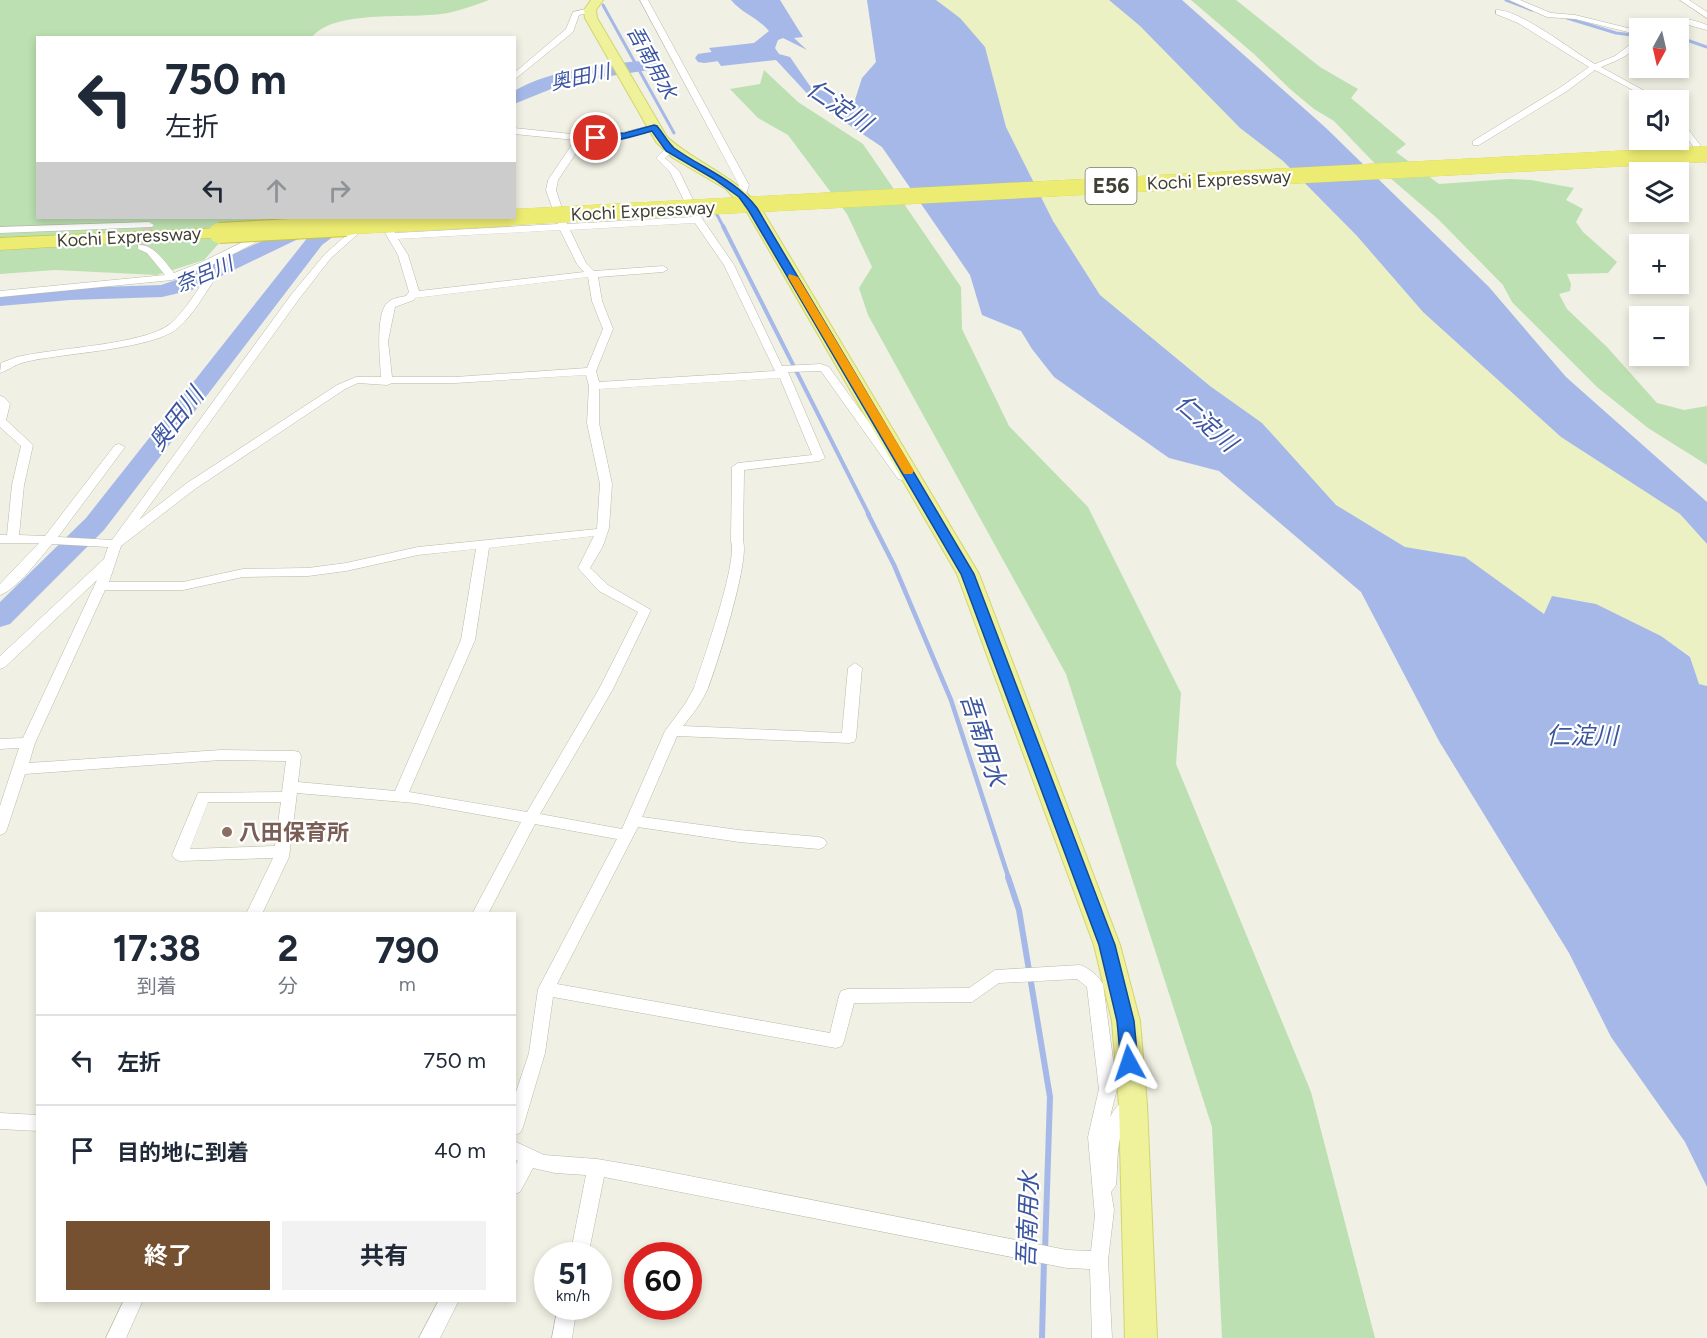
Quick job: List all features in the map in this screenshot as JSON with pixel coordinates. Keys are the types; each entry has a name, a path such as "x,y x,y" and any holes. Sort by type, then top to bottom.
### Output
{"highway":[{"name":"Kochi Expressway","path":"516,217 1707,154"},
{"name":"Kochi Expressway","path":"0,244 475,219"}],"main road":[{"path":"593,5 591,18 654,128 670,149 742,195 754,210 968,574 1107,945 1125,1021 1133,1105 1141,1338"}],"street":[{"path":"644,0 744,185 742,195"},
{"path":"1513,0 1550,15 1575,17 1629,30"},
{"path":"1684,0 1707,16"},
{"path":"516,76 570,30 576,14 593,5"},
{"path":"1499,12 1539,31 1594,67 1638,90"},
{"path":"1689,20 1707,28"},
{"path":"1476,143 1564,89 1594,67 1618,58 1629,51"},
{"path":"516,131 580,138 619,137 654,128"},
{"path":"1689,134 1707,160"},
{"path":"481,912 531,817 594,714 627,652 645,610 606,591 594,582 584,568 597,546 603,528 606,484 593,423 594,386 591,371 608,329 597,301 591,274 582,264 564,228 551,190 553,180 580,138"},
{"path":"516,1121 537,1053 546,989 630,828 672,731 691,707 701,688 736,572 739,548 737,541 738,467 819,458 782,370 729,265 698,220 674,171 660,158 670,149"},
{"path":"290,232 298,219"},
{"path":"0,294 172,277 206,264 298,219"},
{"path":"0,829 28,743 101,586 115,544 313,274 349,235 371,219"},
{"path":"381,219 403,255 414,292 412,295"},
{"path":"393,236 698,220"},
{"path":"0,230 149,225"},
{"path":"141,247 150,251 172,277"},
{"path":"0,370 5,365 21,359 120,344 173,328 195,302 212,276 206,264"},
{"path":"387,382 383,341 390,306 394,302 410,298 412,295 591,274 663,269"},
{"path":"594,386 821,367 830,376 946,534"},
{"path":"0,399 4,404 0,422 27,444 6,539 115,544 191,486 340,387 356,380 387,382 455,380 591,371"},
{"path":"0,591 25,569 49,540 119,447"},
{"path":"101,586 183,586 243,573 308,572 346,567 418,551 600,532"},
{"path":"400,797 468,640 483,544"},
{"path":"0,664 109,561"},
{"path":"672,731 849,738 855,668"},
{"path":"0,744 28,743"},
{"path":"21,769 221,755 294,756 282,852 255,912"},
{"path":"282,852 180,855 203,797 288,792 400,797 531,817 630,828 819,843"},
{"path":"546,989 836,1041 847,996 972,995 995,977 1080,972 1095,984 1108,1089 1097,1137 1104,1216"},
{"path":"1102,1338 1099,1260 1113,1130 1120,1115 1133,1105"},
{"path":"0,1121 36,1123"},
{"path":"516,1177 521,1154 551,1165 597,1167 1067,1258 1099,1260"},
{"path":"582,1242 597,1167"},
{"path":"116,1338 134,1302"},
{"path":"429,1338 449,1302"},
{"path":"562,1338 565,1320"}],"shaded area":[{"path":"0,0 489,0 448,13 376,17 338,22 323,28 313,36 36,36 36,219 310,219 298,227 221,241 204,260 157,275 55,270 0,274"},
{"path":"1191,0 1236,0 1320,67 1358,89 1351,98 1406,144 1396,152 1439,184 1509,179 1531,180 1574,188 1566,200 1583,209 1576,222 1583,232 1617,262 1608,273 1567,274 1571,284 1570,291 1559,294 1567,309 1607,347 1657,403 1684,410 1707,406 1707,465 1648,428 1597,387 1512,302 1503,285 1438,219 1382,171 1334,121 1314,109 1290,89 1254,54"},
{"path":"764,70 798,102 863,144 961,287 962,329 1009,426 1088,507 1181,693 1176,764 1311,1092 1375,1338 1222,1338 1212,1127 1066,674 868,315 859,288 872,267 847,214 788,135 758,118 730,89 760,84"}],"sand":[{"path":"936,0 1109,0 1140,26 1240,128 1283,161 1357,236 1423,312 1561,437 1680,514 1707,544 1707,686 1699,684 1690,656 1661,636 1596,604 1552,596 1544,614 1465,557 1405,547 1336,505 1262,423 1210,386 1100,295 1053,221 1006,127 985,47"}],"water":[{"name":"仁淀川","path":"731,0 780,0 803,37 794,38 807,50 783,38 778,40 775,48 779,54 790,57 810,86 854,103 862,78 876,62 867,0 936,0 960,18 985,47 1006,127 1053,221 1100,295 1210,386 1262,423 1336,505 1405,547 1465,557 1544,614 1552,596 1596,604 1661,636 1690,657 1699,684 1707,686 1707,1187 1685,1142 1611,1037 1569,953 1439,741 1361,592 1219,471 1169,458 1054,377 1021,331 982,315 970,275 882,147 815,102 776,60 721,66 709,48 754,43 769,31"},
{"path":"1109,0 1182,0 1326,128 1489,287 1566,377 1707,502 1707,544 1680,514 1561,437 1423,312 1357,236 1283,161 1240,128 1140,26"}],"waterway":[{"path":"1506,0 1532,10"},
{"name":"吾南用水","path":"603,5 674,133"},
{"path":"1567,18 1629,35"},
{"path":"1689,41 1707,47"},
{"name":"奥田川","path":"704,58 752,52"},
{"name":"奥田川","path":"516,98 544,84 579,74 649,65"},
{"name":"吾南用水","path":"714,209 724,228"},
{"name":"奥田川","path":"0,618 95,524 315,241 347,219"},
{"name":"奈呂川","path":"0,300 70,294 162,291 184,285 313,224"},
{"name":"吾南用水","path":"723,226 869,515"},
{"name":"吾南用水","path":"868,514 894,565 951,700 1009,879"},
{"name":"吾南用水","path":"1008,877 1019,910 1050,1097 1045,1251"},
{"name":"吾南用水","path":"1042,1338 1044,1260"}],"tunnel":[{"path":"141,247 148,226"}],"slow traffic":[{"path":"793,277 908,471"}],"place":[{"name":"八田保育所","path":"227,832"}],"route":[{"path":"596,138 625,136 654,128 670,149 742,195 754,210 946,534 968,574 1107,945 1125,1021 1129,1063"}]}
